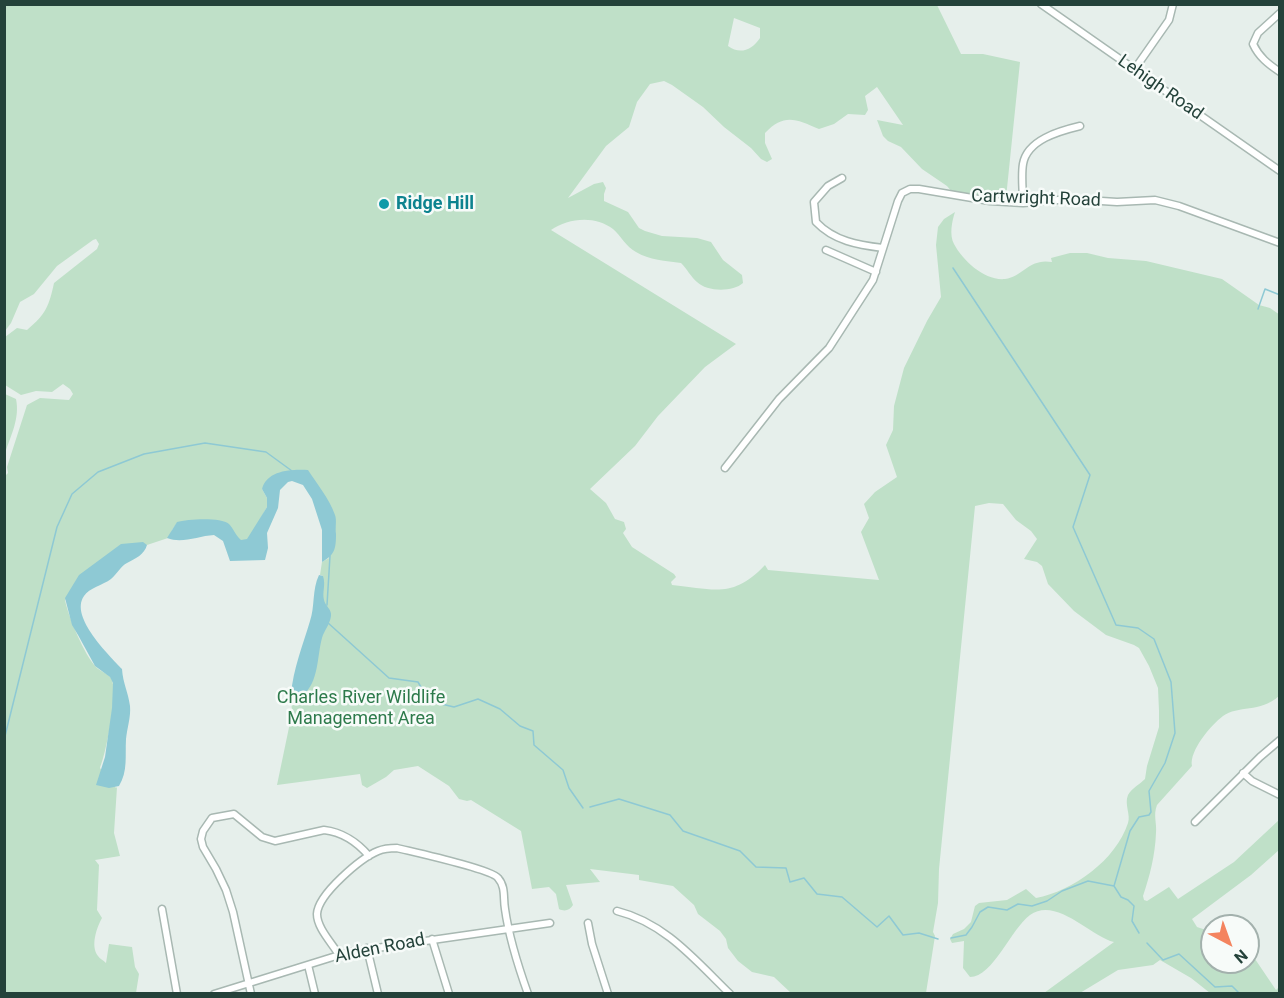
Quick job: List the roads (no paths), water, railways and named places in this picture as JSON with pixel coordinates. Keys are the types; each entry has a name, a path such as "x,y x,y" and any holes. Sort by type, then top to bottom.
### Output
{"street":[{"name":"Lehigh Road","path":"1041,4 1280,171"},
{"path":"1134,70 1168,20 1173,4"},
{"path":"1280,13 1258,33 1254,44 1257,53 1267,64 1280,72"},
{"path":"1023,203 1023,165 1029,151 1035,144 1054,134 1080,126"},
{"path":"842,178 828,186 814,202 816,222 832,236 860,245 883,248"},
{"name":"Cartwright Road","path":"724,468 779,399 829,348 873,280 902,193 910,189 982,200 1023,203 1070,199 1117,202 1155,200 1179,206 1280,243"},
{"path":"826,250 876,273"},
{"path":"1195,822 1243,773 1280,740"},
{"path":"1243,773 1252,781 1280,795"},
{"path":"251,993 233,912 216,868 203,847 201,839 203,831 212,818 234,814 262,837 275,841 330,830 353,841 369,856"},
{"path":"339,955 317,918 317,910 323,897 369,856 386,848 397,849 493,873 499,878 504,889 504,907 515,956 528,993"},
{"path":"162,909 177,993"},
{"path":"617,911 655,926 730,993"},
{"name":"Alden Road","path":"214,993 367,948 550,923"},
{"path":"588,923 592,944 608,993"},
{"path":"432,939 449,993"},
{"path":"367,948 378,993"},
{"path":"308,965 315,993"}],"water":[{"path":"308,470 336,517 335,547 330,557 322,562 322,530 312,499 303,485 292,481 280,490 278,508 267,533 268,548 265,560 230,561 223,541 214,535 184,540 167,538 177,522 204,519 225,522 231,526 241,540 247,539 267,507 267,498 262,489 269,478 281,472"},
{"path":"143,542 147,545 142,554 125,564 111,579 86,593 81,605 86,625 93,636 122,669 130,706 124,775 119,786 109,788 96,785 105,757 113,683 110,677 95,666 72,625 65,598 79,575 121,544"},
{"path":"319,575 323,576 323,594 331,614 330,619 322,638 312,683 303,695 291,695 296,666 312,616 315,586"}],"waterway":[{"path":"953,268 1090,475 1073,527 1116,625 1138,628 1154,639 1171,682 1175,733 1165,763 1149,791 1151,812 1149,815 1139,817 1130,831 1114,886"},
{"path":"1258,309 1265,289 1280,295"},
{"path":"4,740 57,527 72,494 98,472 144,454 205,443 266,452 292,471"},
{"path":"327,605 330,556"},
{"path":"327,622 389,678 418,682 429,701 454,707 478,699 500,709 520,726 533,731 534,745 563,770 569,788 583,808"},
{"path":"590,807 619,799 670,815 683,831 740,851 756,867 786,868 790,882 804,878 817,894 842,897 877,927 889,916 903,935 919,933 938,939"},
{"path":"951,938 966,935 980,912 988,907 1007,910 1018,904 1032,906 1088,881 1114,886 1121,897 1134,906 1132,921 1139,933"},
{"path":"1147,943 1163,960 1179,954 1215,987 1232,986 1240,994"}],"place":[{"name":"Ridge Hill","path":"384,204"}],"park label":[{"name":"Charles River Wildlife Management Area","path":"361,708"}]}
